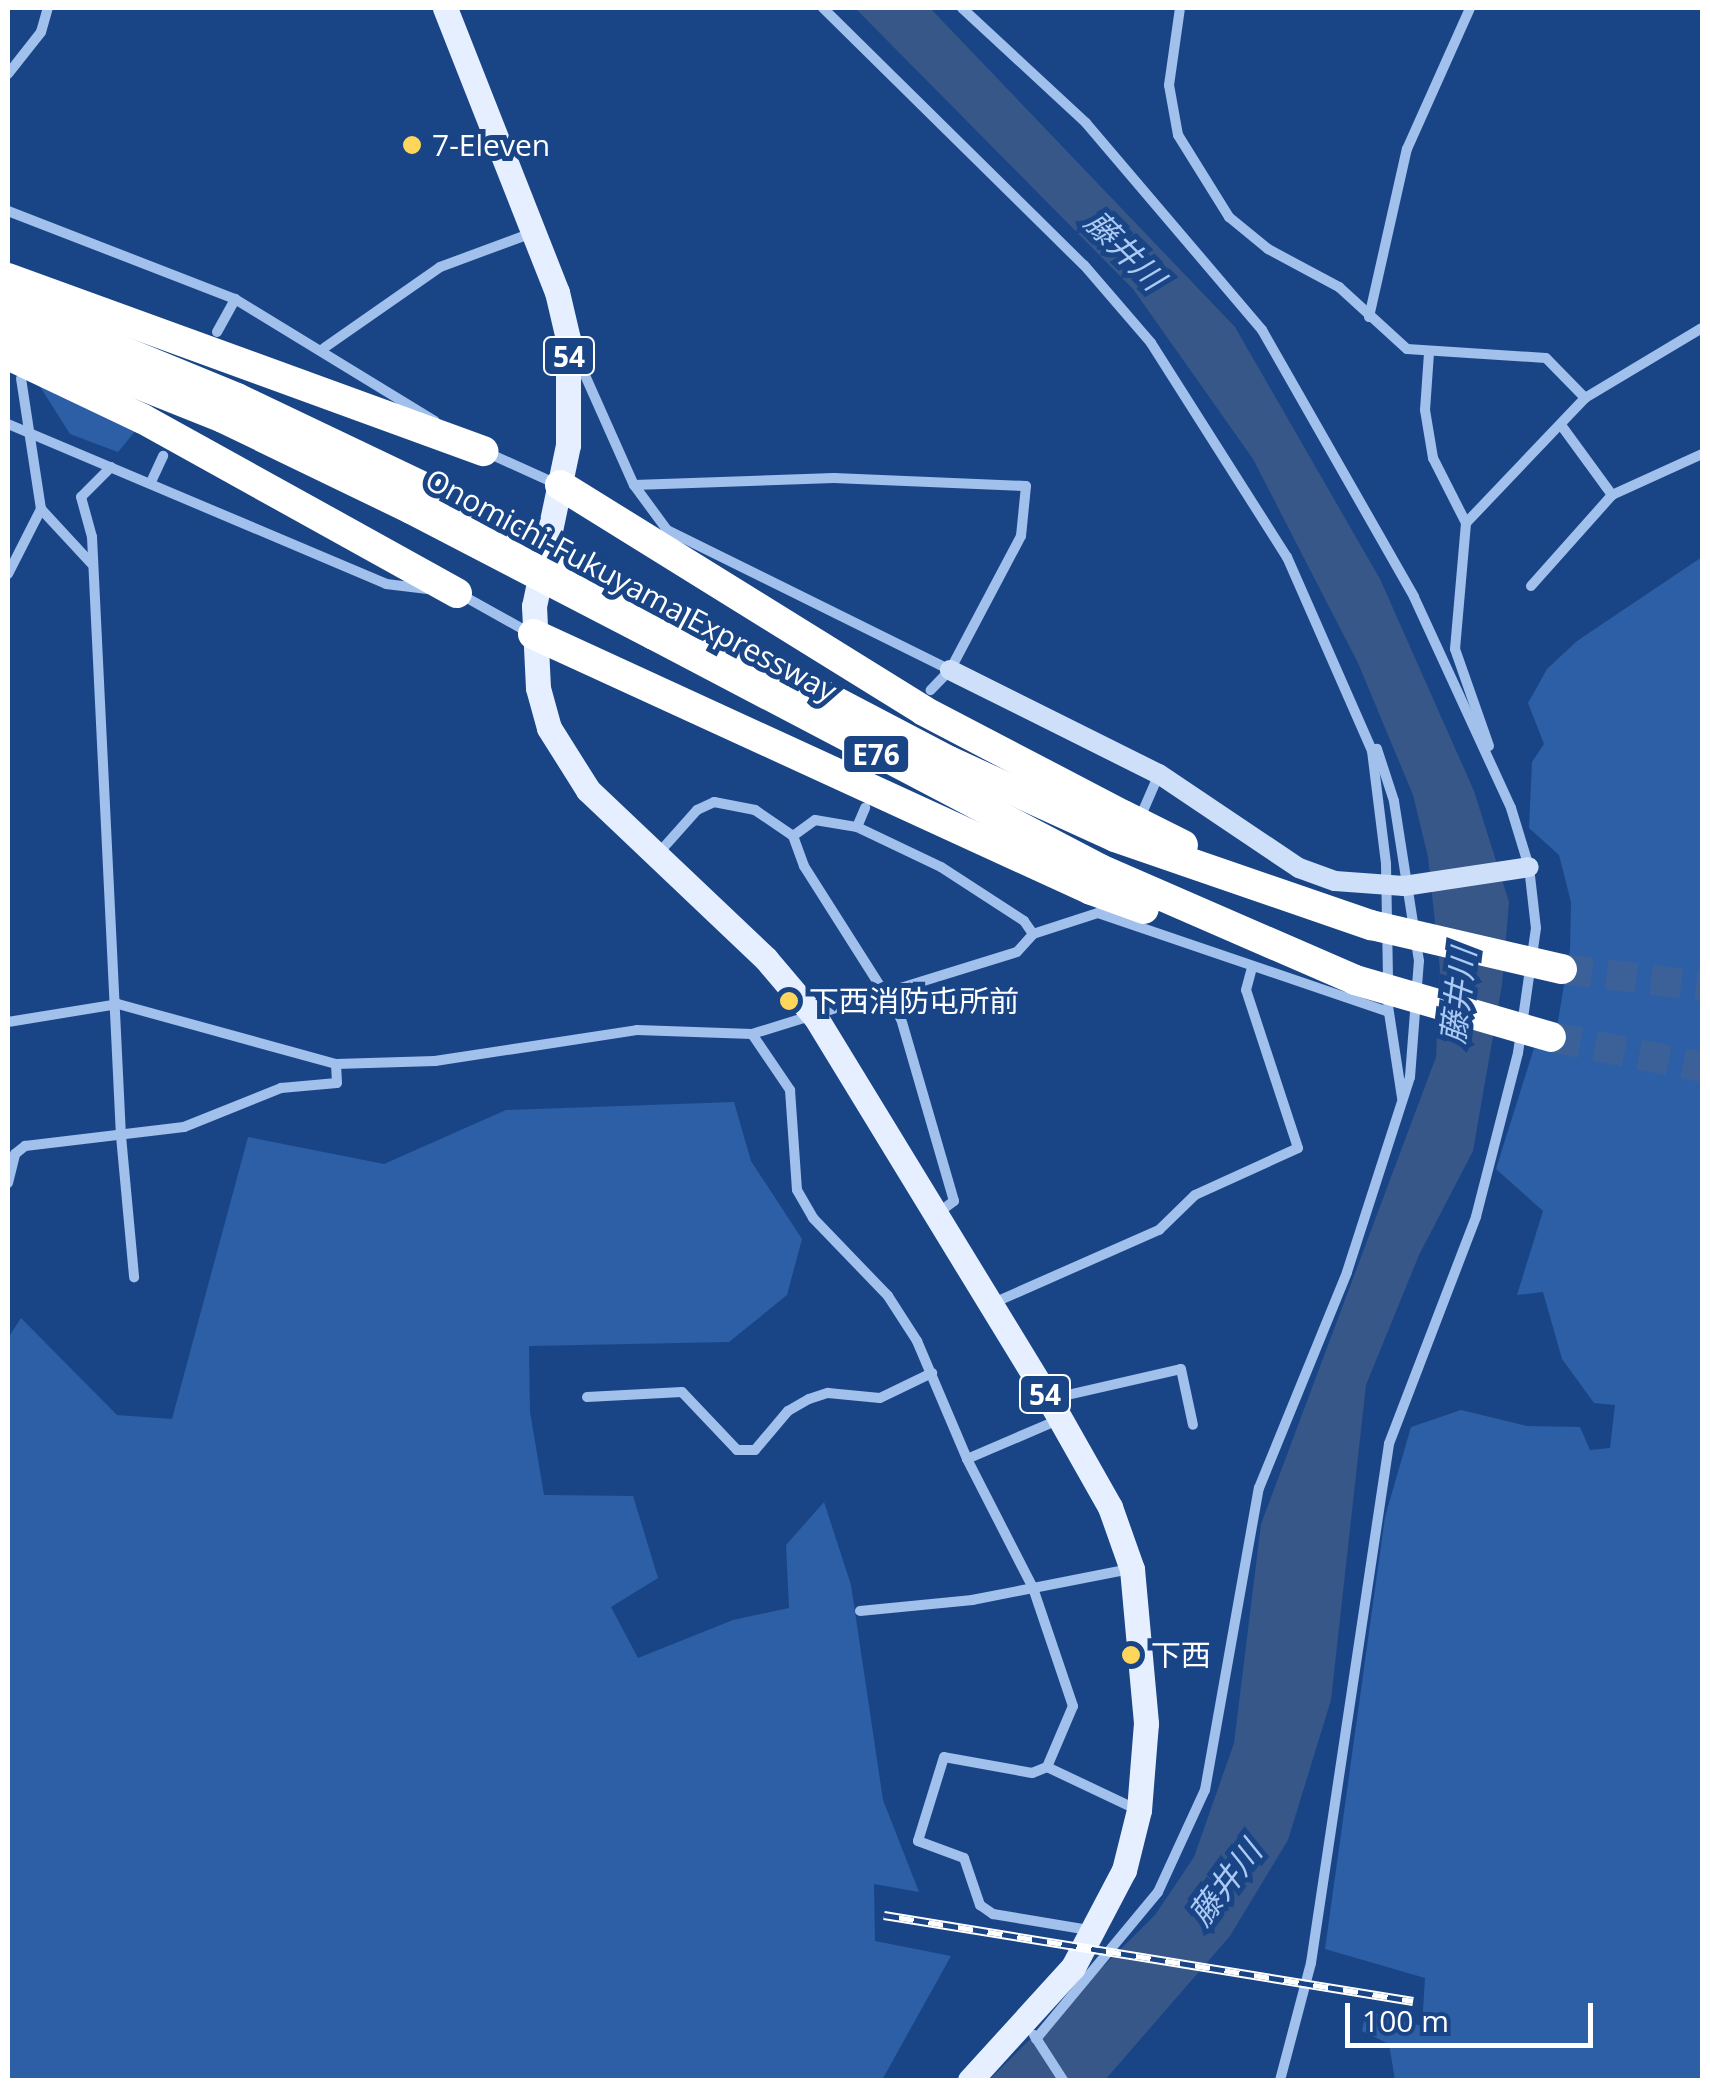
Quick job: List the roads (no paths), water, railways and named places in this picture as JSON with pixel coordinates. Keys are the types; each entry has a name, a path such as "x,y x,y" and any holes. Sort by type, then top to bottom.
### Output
{"highway":[{"path":"8,278 198,342 482,450"},
{"name":"Onomichi-Fukuyama Expressway","path":"8,304 237,398 660,624 948,761 1119,826 1277,896 1562,970"},
{"name":"Onomichi-Fukuyama Expressway","path":"8,332 418,498"},
{"path":"14,367 143,419 458,593"},
{"path":"560,485 1119,826"},
{"name":"Onomichi-Fukuyama Expressway","path":"660,624 1097,891 1355,980 1552,1037"},
{"path":"532,634 1097,891"}],"main road":[{"name":"54","path":"444,8 533,233 568,339 570,407 560,485 532,634 538,688 566,761 656,857 766,959 816,1018 1054,1409 1110,1507 1132,1569 1146,1723 1139,1810 1124,1870 1033,2035 970,2080"}],"street":[{"path":"8,74 41,32 48,8"},
{"path":"823,8 1084,265 1151,343 1288,557 1372,752 1386,864 1388,1012 1402,1099"},
{"path":"962,8 1086,122 1262,330 1414,597 1511,808"},
{"path":"1180,8 1170,85 1178,135 1229,217 1268,249 1340,288 1407,349 1546,358 1586,398"},
{"path":"1368,317 1407,149 1470,8"},
{"path":"8,211 235,298 324,348 482,450 560,485"},
{"path":"324,348 440,267 533,233"},
{"path":"217,332 235,298"},
{"path":"1466,523 1586,398 1702,328"},
{"path":"568,339 650,514 683,540 1159,774 1299,868 1335,882 1404,886 1529,866"},
{"path":"1280,2080 1310,1963 1389,1444 1476,1217 1518,1052 1536,928 1529,866 1455,649 1466,523 1433,458 1426,410 1429,352"},
{"path":"8,574 41,509 33,438 14,367"},
{"path":"8,424 33,438 151,482 386,584 458,593 532,634"},
{"path":"1561,425 1612,495"},
{"path":"1531,586 1612,495 1702,454"},
{"path":"151,482 163,456"},
{"path":"112,468 81,498 92,564 118,1004 121,1136 134,1277"},
{"path":"634,485 834,478 1026,486 1021,536 950,670 931,690"},
{"path":"41,509 92,564"},
{"path":"1063,2080 1033,2035 1158,1892 1205,1790 1259,1488 1347,1272 1402,1099 1418,1028 1419,961 1394,801 1377,749 1372,752"},
{"path":"8,1022 118,1004 336,1064 435,1061 636,1030 752,1034 890,996 1017,952 1032,934 1097,891 1159,774"},
{"path":"656,857 697,810 714,802 755,810 793,836 804,866 890,996 922,1075 954,1201 937,1214"},
{"path":"857,828 864,808"},
{"path":"793,836 814,820 857,828 942,867 1024,921 1032,934"},
{"path":"1097,891 1252,968 1388,1012"},
{"path":"991,1304 1159,1230 1195,1195 1298,1148 1246,990 1252,968"},
{"path":"752,1034 790,1090 797,1190 813,1218 888,1296 932,1373 967,1460 1033,1588 1073,1706 1047,1767 1032,1773 990,1769 944,1757 918,1840 964,1858 980,1905 993,1914 1094,1930"},
{"path":"8,1183 15,1154 26,1146 184,1126 281,1088 337,1083 336,1064"},
{"path":"967,1460 1054,1409 1181,1369 1193,1425"},
{"path":"587,1397 682,1392 737,1450 755,1450 788,1411 809,1399 828,1392 880,1398 932,1373"},
{"path":"860,1611 1033,1588 1132,1569"},
{"path":"1047,1767 1139,1810"}],"water":[{"name":"藤井川","path":"855,8 930,8 1235,327 1380,579 1474,791 1509,902 1502,985 1473,1151 1419,1255 1366,1385 1331,1700 1288,1840 1230,1936 1105,2080 989,2080 1155,1915 1194,1857 1234,1743 1261,1524 1436,1057 1440,970 1428,857 1413,795 1358,663 1253,459 1133,289"}],"tunnel":[{"path":"1562,969 1702,986"},
{"path":"1551,1037 1702,1067"}],"railway":[{"path":"884,1915 1413,2001"}],"place":[{"name":"7-Eleven","path":"412,145"},
{"name":"下西消防屯所前","path":"789,1001"},
{"name":"下西","path":"1131,1655"}]}
